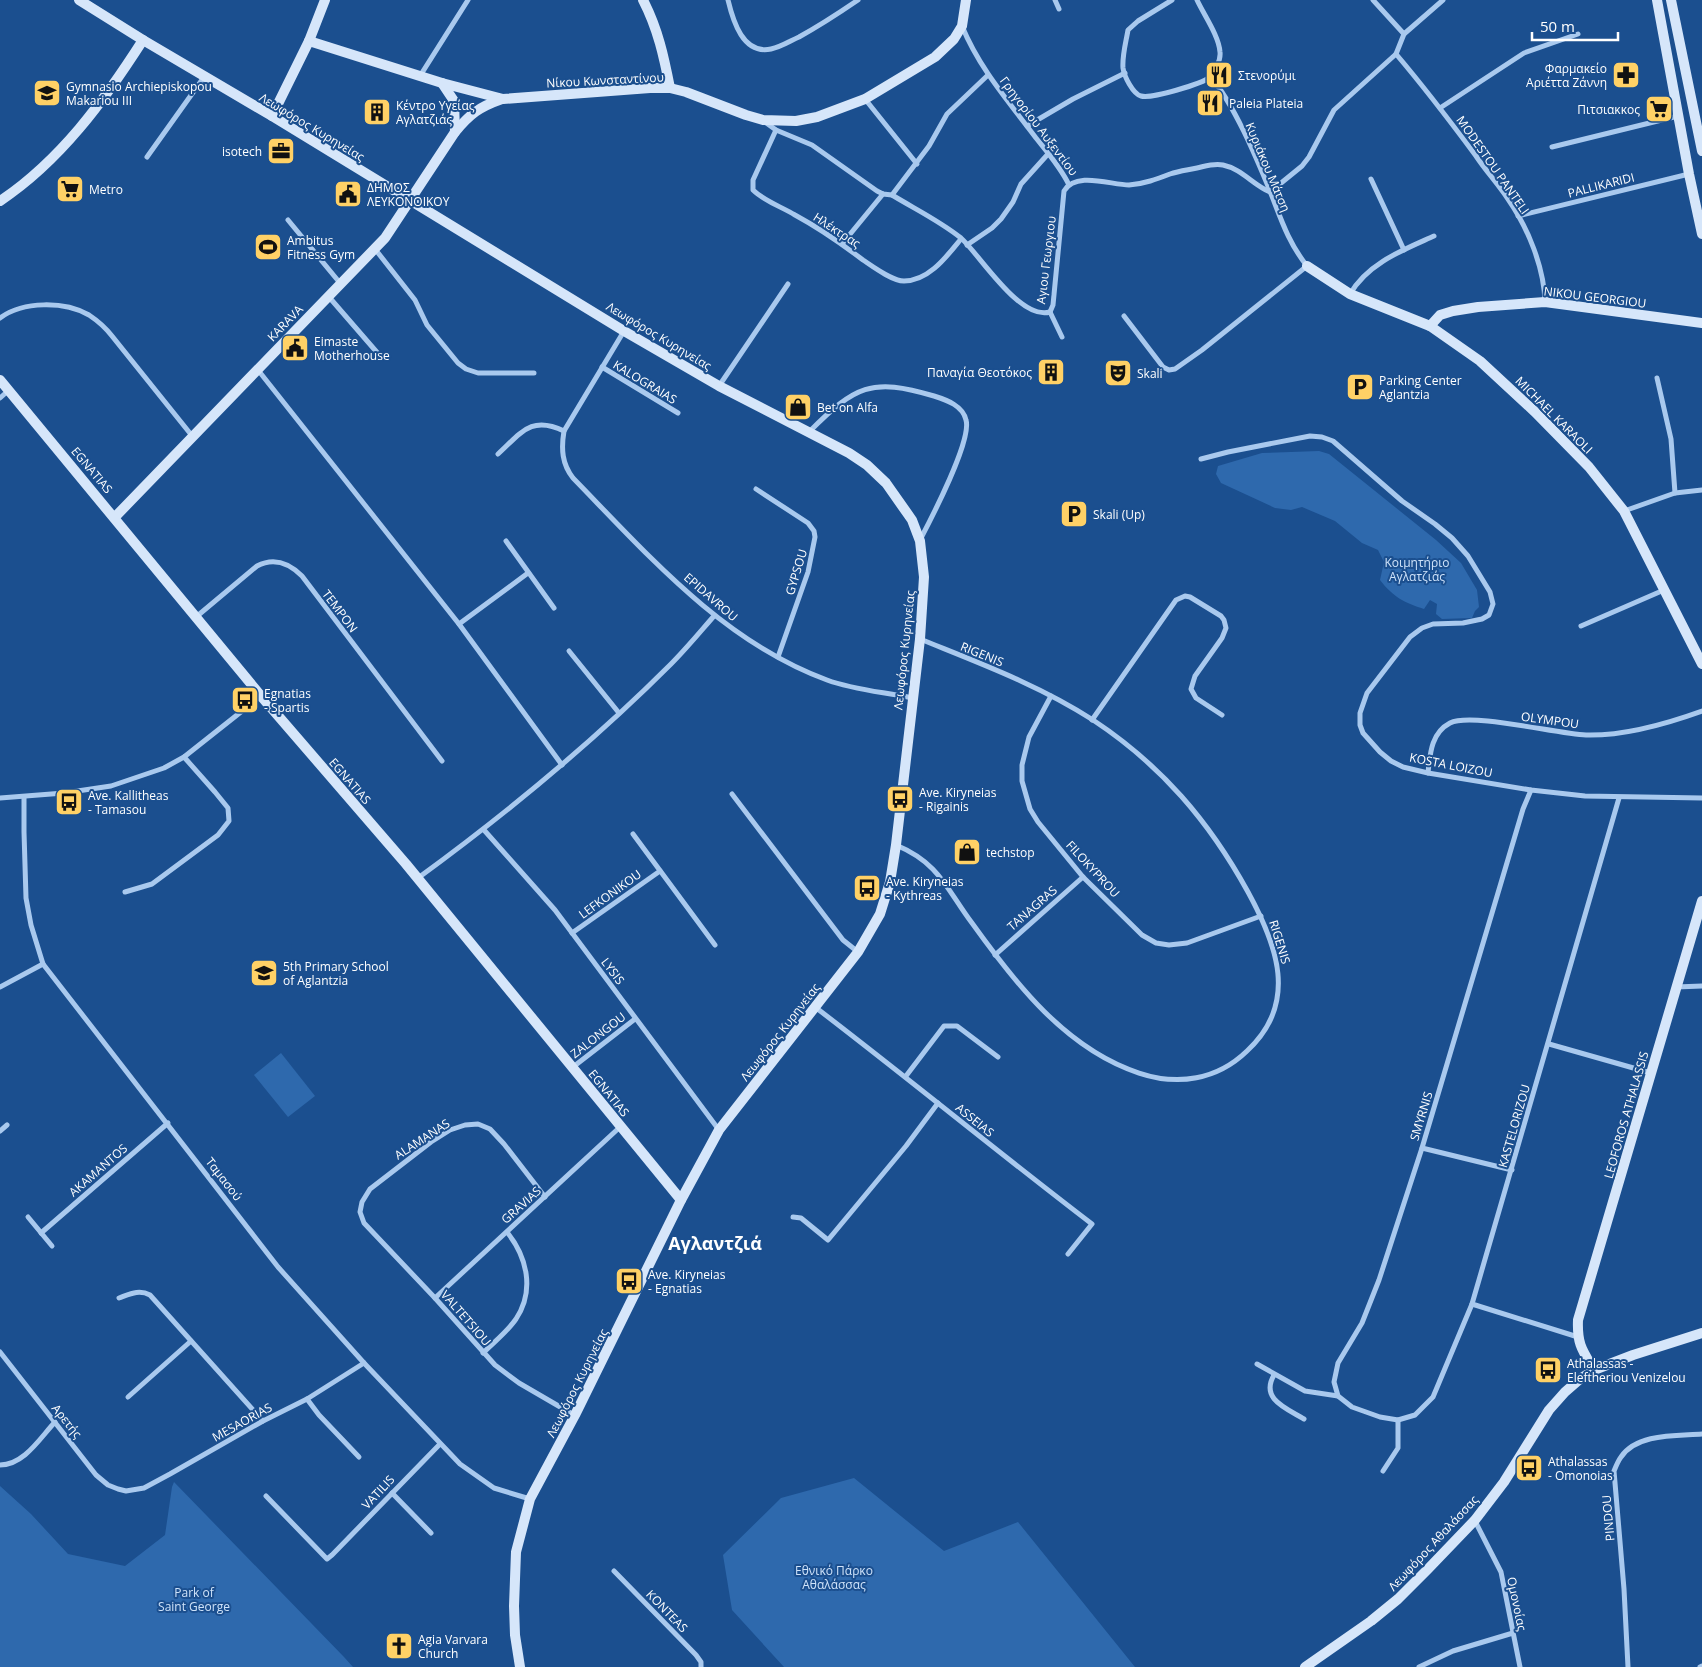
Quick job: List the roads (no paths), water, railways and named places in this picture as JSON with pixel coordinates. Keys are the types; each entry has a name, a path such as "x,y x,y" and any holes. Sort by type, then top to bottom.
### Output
{"street":[{"name":"Λεωφόρος Κυρηνείας","path":"79,0 624,331 719,386 849,453 867,465 886,482 912,520 920,541 924,577 920,639 896,845 890,882 880,914 858,952 719,1130 681,1200 575,1415 530,1499 516,1552 514,1615 520,1667"},
{"path":"272,116 309,41 325,0"},
{"path":"420,76 468,0"},
{"path":"644,0 663,49 670,88"},
{"path":"728,0 732,18 742,37 750,46 760,50 779,47 811,30 858,0"},
{"path":"763,120 796,121 817,117 865,100 935,57 954,39 962,26 966,0"},
{"path":"1055,0 1059,9"},
{"path":"1172,0 1138,21 1128,30 1123,68 1135,94 1140,96 1147,97 1173,92 1210,76 1217,65 1220,52 1217,42 1197,0"},
{"path":"1373,0 1404,34"},
{"path":"1270,192 1309,158 1334,110 1396,54 1404,34 1443,0"},
{"path":"1657,0 1702,234"},
{"path":"1671,0 1699,120 1702,151"},
{"name":"Γρηγορίου Αυξεντίου","path":"962,26 988,75 1069,185 1083,180 1128,185 1142,183 1172,173 1213,164 1231,168 1246,176 1260,188 1270,192"},
{"path":"1440,108 1524,53 1578,34"},
{"path":"0,201 41,168 80,128 143,40"},
{"name":"Νίκου Κωνσταντίνου","path":"309,41 442,83 503,99 670,88 686,92 746,116 763,120 776,130 812,146 883,194"},
{"name":"MODESTOU PANTELI","path":"1396,54 1440,108 1506,196 1528,235 1537,260 1545,302"},
{"path":"1027,126 1073,98 1125,73"},
{"path":"892,194 917,164 947,114 988,75"},
{"name":"Κυριάκου Μάτση","path":"1210,76 1234,113 1270,192 1290,243 1307,266"},
{"path":"147,157 204,77"},
{"path":"442,83 454,101 455,132"},
{"name":"KARAVA","path":"115,517 389,233 466,118 478,108 503,99"},
{"path":"865,100 917,164"},
{"path":"1552,147 1678,116"},
{"name":"Ηλέκτρας","path":"776,130 752,180 753,190 842,244 872,266 895,278 906,281 913,279 934,268 961,239"},
{"path":"968,245 1001,219 1013,202 1021,184 1048,154"},
{"name":"PALLIKARIDI","path":"1518,216 1689,174"},
{"path":"1371,179 1404,250"},
{"name":"Αγιου Γεωργιου","path":"1062,337 1050,312 1053,305 1064,191 1069,185"},
{"path":"842,244 883,194 892,194 928,215 961,239 1012,296 1040,312 1050,312"},
{"path":"288,220 340,283"},
{"path":"1350,294 1362,277 1374,267 1389,257 1434,236"},
{"path":"375,248 415,300 427,325 458,363 466,369 478,373 534,373"},
{"path":"1124,316 1163,367 1169,370 1175,369 1202,350 1307,266"},
{"name":"MICHAEL KARAOLI","path":"1307,266 1350,294 1430,326 1480,361 1535,412 1589,467 1624,511 1702,664"},
{"path":"719,386 788,284"},
{"path":"329,296 381,357"},
{"name":"NIKOU GEORGIOU","path":"1430,326 1440,315 1453,311 1478,307 1545,302 1702,323"},
{"path":"0,318 16,309 32,306 69,308 87,314 101,324 112,336 193,437"},
{"path":"498,454 532,426 549,426 564,431 624,331"},
{"name":"KALOGRAIAS","path":"602,367 678,413"},
{"path":"258,370 459,624 562,765"},
{"path":"1658,378 1671,439 1675,493"},
{"name":"EGNATIAS","path":"0,380 261,696 417,878 681,1200"},
{"path":"809,432 833,407 867,388 880,386 908,388 943,399 958,408 966,420 967,430 964,444 934,514 920,541"},
{"path":"0,398 9,390"},
{"name":"EPIDAVROU","path":"564,431 563,455 567,470 573,478 655,561 714,616 778,657 828,680 849,687 912,698"},
{"name":"KOSTA LOIZOU","path":"1201,459 1293,439 1310,436 1322,437 1333,442 1402,501 1435,524 1452,538 1468,556 1490,592 1493,604 1489,615 1482,619 1463,623 1433,624 1422,628 1410,637 1368,694 1360,713 1360,725 1363,733 1391,761 1403,767 1428,773 1531,790 1619,798 1702,798"},
{"name":"GYPSOU","path":"756,489 808,523 814,531 815,537 808,572 778,657"},
{"path":"1624,511 1675,493 1702,490"},
{"path":"506,541 554,608"},
{"name":"TEMPON","path":"196,617 264,562 281,562 290,566 302,576 442,761"},
{"path":"459,624 528,573"},
{"path":"1581,626 1664,590"},
{"path":"1092,720 1176,600 1185,596 1190,597 1220,616 1226,623 1225,632 1195,676 1191,689 1196,698 1222,715"},
{"path":"417,878 484,830 562,765 672,663 714,616"},
{"name":"RIGENIS","path":"896,845 922,858 939,874 995,955 1054,1022 1101,1056 1124,1067 1157,1078 1180,1081 1214,1073 1237,1061 1258,1040 1272,1017 1277,1002 1278,970 1274,948 1261,916 1234,866 1215,837 1180,794 1140,755 1092,720 1017,679 920,639"},
{"path":"568,651 619,713"},
{"path":"0,798 64,794 111,786 164,768 184,757 261,696"},
{"name":"FILOKYPROU","path":"1051,696 1030,737 1022,765 1022,781 1030,809 1038,822 1083,877 1142,935 1156,942 1169,945 1187,943 1261,916"},
{"name":"OLYMPOU","path":"1428,773 1433,741 1441,729 1452,722 1465,720 1485,721 1589,735 1646,728 1702,711"},
{"path":"125,892 152,884 218,835 230,821 228,808 184,757"},
{"name":"SMYRNIS","path":"1338,1396 1334,1382 1338,1363 1362,1323 1373,1297 1422,1148 1523,808 1531,790"},
{"path":"732,794 843,940 858,952"},
{"name":"Ταμασού","path":"24,797 26,898 31,925 44,964 168,1122 278,1267 364,1363 440,1444 468,1470 494,1488 530,1499"},
{"name":"KASTELORIZOU","path":"1398,1420 1415,1414 1433,1397 1472,1304 1619,798"},
{"name":"LYSIS","path":"484,830 555,910 719,1130"},
{"name":"LEFKONIKOU","path":"633,834 715,945"},
{"name":"LEFKONIKOU","path":"572,933 660,870"},
{"name":"TANAGRAS","path":"995,955 1083,877"},
{"name":"LEOFOROS ATHALASSIS","path":"1578,1337 1578,1320 1702,901"},
{"path":"0,987 44,964"},
{"path":"1676,987 1702,986"},
{"name":"ASSEIAS","path":"815,1007 906,1076 1008,1160 1092,1224 1068,1254"},
{"name":"ZALONGOU","path":"573,1067 635,1019"},
{"path":"906,1076 944,1026 957,1026 998,1057"},
{"path":"1548,1044 1651,1073"},
{"path":"793,1217 802,1218 828,1240 906,1146 938,1103"},
{"name":"AKAMANTOS","path":"41,1233 168,1122"},
{"name":"ALAMANAS","path":"360,1212 362,1202 370,1188 431,1142 450,1130 465,1125 478,1124 490,1129 545,1197"},
{"path":"0,1131 7,1125"},
{"name":"GRAVIAS","path":"435,1298 620,1127"},
{"path":"1422,1148 1512,1170"},
{"name":"VALTETSIOU","path":"360,1212 364,1223 496,1365 519,1383 575,1415"},
{"path":"28,1216 52,1246"},
{"path":"483,1352 516,1320 525,1299 527,1279 524,1262 517,1244 507,1232"},
{"path":"119,1298 138,1291 150,1295 263,1421"},
{"path":"1472,1304 1578,1337 1580,1347 1594,1370"},
{"name":"Λεωφόρος Αθαλάσσας","path":"1305,1667 1363,1627 1398,1599 1474,1520 1504,1482 1548,1410 1565,1392 1594,1370 1633,1355 1702,1333"},
{"path":"128,1397 191,1341"},
{"name":"Αρετής","path":"0,1352 96,1475 108,1484 126,1491"},
{"name":"MESAORIAS","path":"126,1491 144,1488 263,1421 307,1399 364,1363"},
{"path":"1257,1364 1305,1391 1338,1396 1352,1407 1380,1417 1398,1420 1398,1448 1383,1471"},
{"path":"1274,1375 1269,1383 1273,1399 1304,1419"},
{"path":"307,1399 329,1426 359,1457"},
{"path":"0,1465 10,1465 20,1459 55,1422"},
{"name":"PINDOU","path":"1628,1667 1624,1589 1614,1471 1621,1456 1634,1445 1650,1439 1702,1434"},
{"name":"VATILIS","path":"266,1496 327,1559 440,1444"},
{"path":"392,1493 431,1533"},
{"name":"Ομονοίας","path":"1474,1520 1501,1572 1520,1667"},
{"name":"KONTEAS","path":"614,1571 696,1655 701,1662 701,1667"},
{"path":"1419,1667 1453,1651 1513,1632"}],"place":[{"name":"Στενορύμι","path":"1219,75"},
{"name":"Φαρμακείο Αριέττα Ζάννη","path":"1626,75"},
{"name":"Gymnasio Archiepiskopou Makariou III","path":"47,93"},
{"name":"Paleia Plateia","path":"1210,103"},
{"name":"Πιτσιακκος","path":"1659,109"},
{"name":"Κέντρο Υγείας Αγλατζιάς","path":"377,112"},
{"name":"isotech","path":"281,151"},
{"name":"Metro","path":"70,189"},
{"name":"ΔΗΜΟΣ ΛΕΥΚΟΝΟΙΚΟΥ","path":"348,194"},
{"name":"Ambitus Fitness Gym","path":"268,247"},
{"name":"Eimaste Motherhouse","path":"295,348"},
{"name":"Παναγία Θεοτόκος","path":"1051,372"},
{"name":"Skali","path":"1118,373"},
{"name":"Parking Center Aglantzia","path":"1360,387"},
{"name":"Bet on Alfa","path":"798,407"},
{"name":"Skali (Up)","path":"1074,514"},
{"name":"Egnatias - Spartis","path":"245,700"},
{"name":"Ave. Kiryneias - Rigainis","path":"900,799"},
{"name":"Ave. Kallitheas - Tamasou","path":"69,802"},
{"name":"techstop","path":"967,852"},
{"name":"Ave. Kiryneias - Kythreas","path":"867,888"},
{"name":"5th Primary School of Aglantzia","path":"264,973"},
{"name":"Ave. Kiryneias - Egnatias","path":"629,1281"},
{"name":"Athalassas - Eleftheriou Venizelou","path":"1548,1370"},
{"name":"Athalassas - Omonoias","path":"1529,1468"},
{"name":"Agia Varvara Church","path":"399,1646"}],"district":[{"name":"Αγλαντζιά","path":"715,1243"}],"park label":[{"name":"Κοιμητήριο Αγλατζιάς","path":"1417,569"},
{"name":"Εθνικό Πάρκο Αθαλάσσας","path":"834,1577"},
{"name":"Park of Saint George","path":"194,1599"}]}
